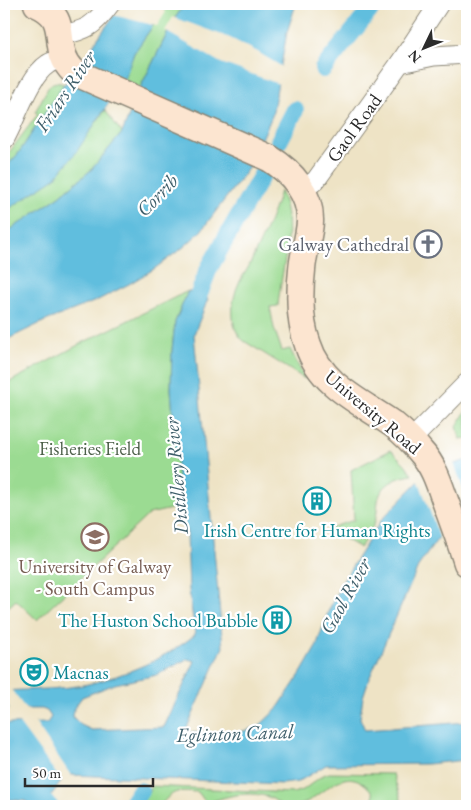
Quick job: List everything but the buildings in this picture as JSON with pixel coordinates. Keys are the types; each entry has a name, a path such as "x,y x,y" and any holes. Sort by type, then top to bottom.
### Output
{"main road":[{"path":"37,4 47,8 57,18 65,56"},
{"name":"University Road","path":"65,56 284,168 303,190 310,221 299,300 302,325 314,361 338,388 395,426 423,454 434,470 467,563"}],"street":[{"path":"4,140 11,128 11,106 48,64 65,56 110,4"},
{"name":"Gaol Road","path":"303,190 316,180 400,63 439,4"},
{"path":"400,63 434,56 467,54"},
{"path":"411,440 467,383"}],"green space":[{"path":"168,4 185,4 175,18 140,88 124,80 134,53"},
{"path":"57,82 64,84 18,154 4,169 4,159 38,114 35,112 49,86"},
{"path":"105,110 122,133 91,170 60,196 4,234 4,211 90,131"},
{"path":"280,191 285,204 288,233 278,306 270,307 274,328 282,351 290,349 305,379 244,341 234,325 233,319 236,290 266,229"},
{"name":"Fisheries Field","path":"188,291 175,322 172,350 171,389 180,507 149,514 37,620 16,600 4,611 4,385 80,344"},
{"path":"467,409 467,438 460,439 457,426"},
{"path":"391,450 413,475 391,482 382,490 374,524 360,548 327,529 354,520 351,470"},
{"path":"329,773 393,774 403,806 373,806 373,793 363,783 353,779 344,779 307,802 297,806 281,806 275,800 256,794 225,797 207,804 198,792 185,791 176,792 169,796 160,806 141,806 152,786 293,793 303,790 323,775"}],"water":[{"name":"Friars River","path":"122,4 168,4 134,53 124,80 75,154 55,178 4,212 4,169 18,154 64,84 91,65 93,45"},
{"name":"Corrib","path":"185,4 296,4 287,32 272,116 250,166 201,231 185,246 154,269 96,301 43,322 4,341 4,234 60,196 91,170 122,133 140,88 175,18"},
{"name":"Gaol River","path":"188,291 208,299 194,334 223,647 185,732 231,735 259,726 277,709 316,647 328,612 341,584 382,519 418,482 454,464 467,460 467,522 439,537 419,565 369,679 363,697 360,718 365,730 467,722 467,760 427,764 326,765 298,782 283,784 71,775 61,782 43,806 34,806 25,801 4,799 4,724 47,723 51,717 47,711 42,709 4,709 4,691 67,687 102,680 158,659 195,635 189,590 187,534 180,507 171,389 175,322","holes":["187,659 195,661 164,727 92,730 81,725 73,717 74,708 82,697 115,684 157,675"]}],"pier":[{"path":"122,4 159,4 166,12 157,26 113,15"},
{"path":"173,17 230,38 284,68 280,86 279,84 221,63 165,31"},
{"path":"454,463 467,500 467,525 440,539 418,479"},
{"path":"4,688 10,688 28,712 11,712 4,699"},
{"path":"34,721 72,777 63,783 18,722"}],"waterway":[{"name":"Distillery River","path":"323,69 375,4"},
{"name":"Distillery River","path":"279,141 295,110"},
{"name":"Distillery River","path":"190,318 209,268 262,175"},
{"name":"Distillery River","path":"4,771 49,806"},
{"name":"Distillery River","path":"130,806 140,791"}],"place":[{"name":"Galway Cathedral","path":"428,244"},
{"name":"Irish Centre for Human Rights","path":"317,501"},
{"name":"University of Galway - South Campus","path":"95,537"},
{"name":"The Huston School Bubble","path":"277,620"},
{"name":"Macnas","path":"34,672"}],"water label":[{"name":"Eglinton Canal","path":"235,733"}]}
